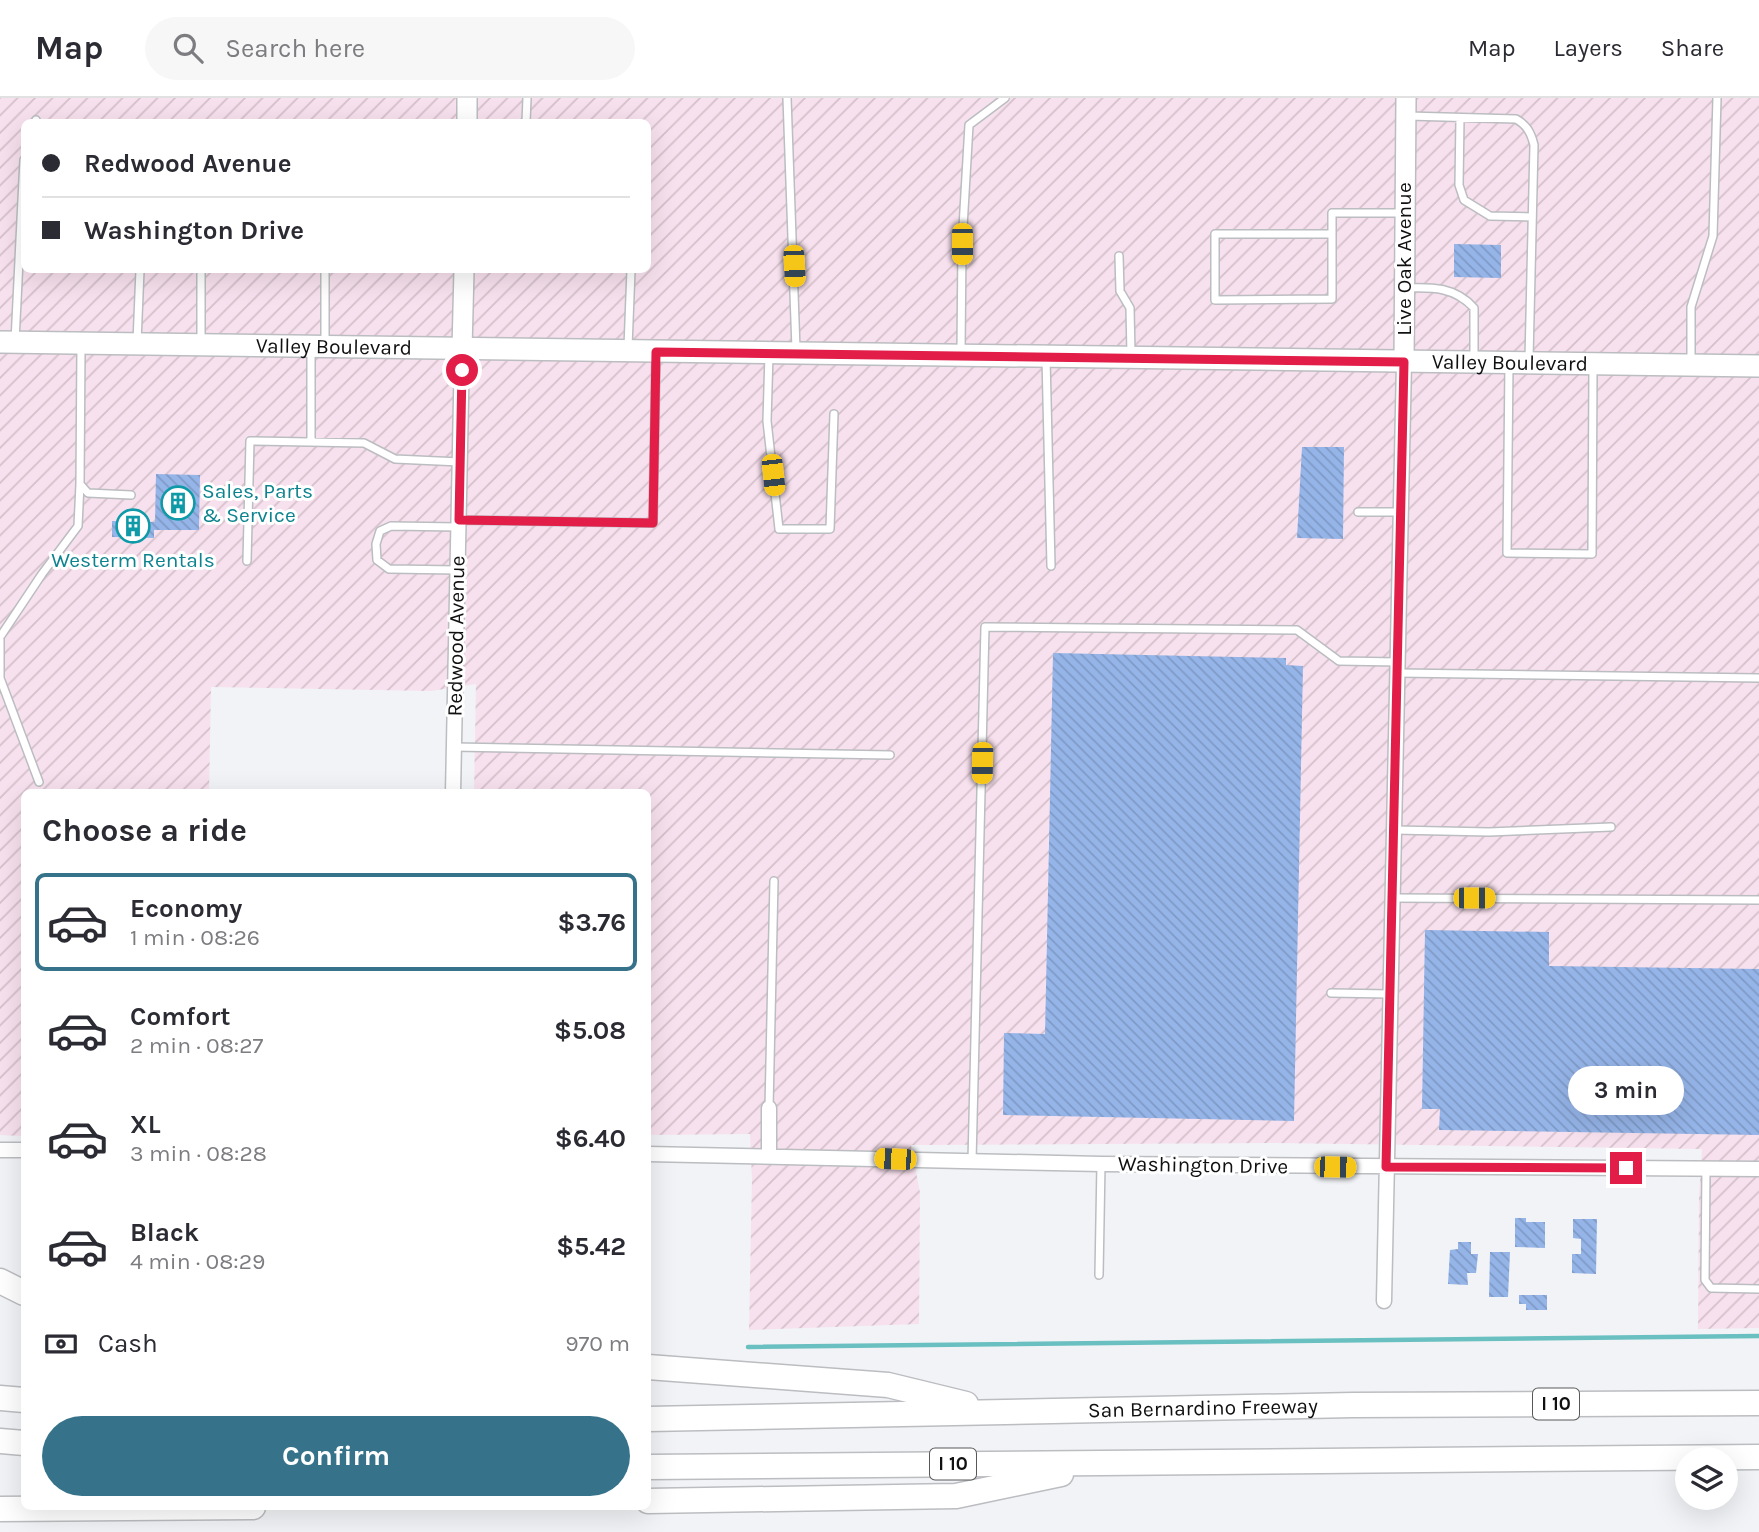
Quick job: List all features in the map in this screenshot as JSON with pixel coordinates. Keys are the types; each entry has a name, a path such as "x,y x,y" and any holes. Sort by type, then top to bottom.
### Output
{"highway":[{"path":"0,1281 21,1292"},
{"path":"651,1367 888,1385 997,1412"},
{"path":"0,1398 21,1400"},
{"name":"San Bernardino Freeway","path":"651,1419 1367,1405 1759,1403"},
{"path":"0,1441 21,1443"},
{"name":"I 10","path":"651,1466 1759,1457"},
{"path":"651,1501 956,1496 1111,1463"},
{"path":"0,1508 21,1508"}],"main road":[{"name":"Valley Boulevard","path":"7,342 1759,366"}],"street":[{"path":"467,98 467,119"},
{"name":"Live Oak Avenue","path":"1384,1301 1404,362 1405,107"},
{"name":"Redwood Avenue","path":"453,789 464,273"},
{"path":"769,1108 769,1155"},
{"path":"0,1150 21,1150"},
{"name":"Washington Drive","path":"651,1154 1101,1164 1759,1169"}],"lane":[{"path":"526,119 527,98"},
{"path":"787,98 796,354"},
{"path":"961,356 962,244 969,125 1006,98"},
{"path":"1690,365 1691,307 1713,236 1717,98"},
{"path":"1405,107 1460,118 1516,119 1525,124 1534,145 1532,217 1519,363 1507,553 1592,554 1594,364"},
{"path":"1460,118 1459,185 1464,200 1490,216 1532,217"},
{"path":"7,342 21,192"},
{"path":"1332,234 1215,234 1214,300 1332,299 1332,234 1332,213 1405,213"},
{"path":"1119,256 1120,291 1130,308 1131,358"},
{"path":"136,344 139,273"},
{"path":"201,273 201,345"},
{"path":"311,442 325,273"},
{"path":"628,351 631,273"},
{"path":"1405,288 1443,289 1453,291 1467,300 1474,308 1474,362"},
{"path":"39,782 0,678 0,637 42,573 78,526 81,343"},
{"path":"458,570 389,569 377,560 376,544 380,531 391,526 459,524 653,523 656,352"},
{"path":"769,353 767,421 779,529 830,529 834,414"},
{"path":"1046,357 1051,566"},
{"path":"247,561 250,441 364,443 395,459 460,463"},
{"path":"80,484 88,493 131,495"},
{"path":"1358,512 1401,512"},
{"path":"972,1161 985,627 1297,630 1339,661 1398,667 1759,678"},
{"path":"454,747 890,755"},
{"path":"1395,830 1489,832 1611,827"},
{"path":"769,1108 774,881"},
{"path":"1393,898 1759,900"},
{"path":"1331,993 1390,994"},
{"path":"1100,1275 1101,1164"},
{"path":"1706,1168 1704,1280 1711,1288 1759,1289"}],"shaded area":[{"path":"0,98 1759,98 1759,1328 1698,1329 1702,1149 1276,1143 911,1145 920,1193 919,1324 749,1330 752,1179 750,1134 651,1135 651,789 474,789 476,684 431,691 211,687 209,789 21,789 21,1136 0,1135"}],"building":[{"path":"1454,244 1501,245 1501,278 1454,277"},
{"path":"1302,447 1344,447 1343,539 1297,538"},
{"name":"Sales, Parts & Service","path":"156,474 200,475 199,530 154,530 154,538 112,537 112,521 155,522"},
{"path":"1053,653 1286,658 1286,665 1303,666 1294,1121 1003,1115 1004,1033 1045,1034"},
{"path":"1425,930 1549,932 1549,966 1759,969 1759,1135 1439,1130 1440,1109 1422,1109"},
{"path":"1515,1218 1526,1218 1526,1222 1545,1222 1545,1248 1515,1247"},
{"path":"1573,1219 1597,1219 1596,1274 1572,1273 1572,1254 1581,1254 1581,1239 1573,1238"},
{"path":"1458,1242 1471,1242 1471,1254 1478,1254 1476,1273 1467,1273 1468,1285 1448,1284 1450,1250 1458,1249"},
{"path":"1490,1252 1510,1252 1508,1297 1489,1297"},
{"path":"1519,1295 1547,1295 1547,1310 1526,1310 1526,1304 1519,1304"}],"waterway":[{"path":"748,1347 1759,1336"}],"place":[{"name":"Sales, Parts & Service","path":"178,503"},
{"name":"Westerm Rentals","path":"133,526"}],"route":[{"path":"462,370 459,520 653,523 656,352 1404,362 1386,1167 1626,1168"}]}
